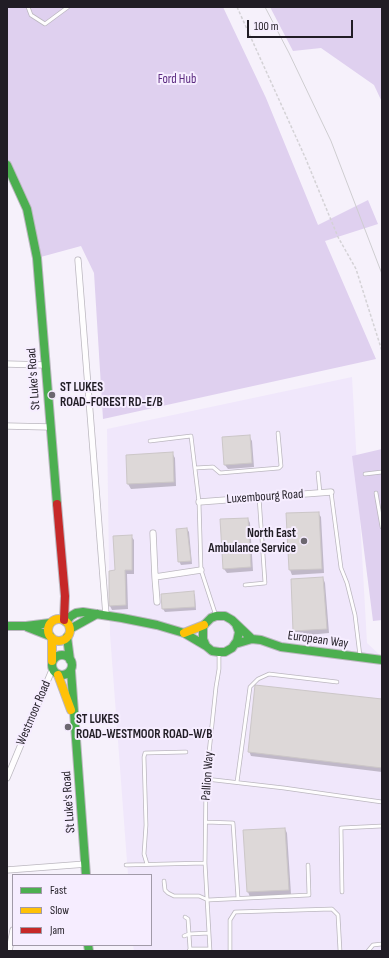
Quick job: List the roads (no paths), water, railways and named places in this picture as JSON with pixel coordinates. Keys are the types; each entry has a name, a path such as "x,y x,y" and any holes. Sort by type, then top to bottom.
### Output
{"street":[{"name":"St Luke's Road","path":"7,165 27,209 37,258 70,660"},
{"path":"78,260 106,616"},
{"path":"7,364 45,365"},
{"path":"7,426 50,427"},
{"name":"Luxembourg Road","path":"199,502 259,496 331,492"},
{"path":"153,533 157,602"},
{"path":"155,577 201,570"},
{"name":"St Luke's Road","path":"52,622 65,596"},
{"path":"26,626 60,640 67,627 70,616 83,612 158,625 184,633 212,650 225,652 232,648 237,641 238,632 236,624"},
{"path":"184,633 204,625 211,618 216,616 225,616 232,620 252,639"},
{"path":"7,626 26,626 61,619 67,627"},
{"path":"52,622 48,631 51,637 52,661 55,672 64,676 71,671 72,663 68,657 62,655 56,656 52,661"},
{"path":"204,625 202,639 206,646"},
{"path":"235,644 252,639"},
{"name":"European Way","path":"252,639 282,647 382,660"},
{"name":"St Luke's Road","path":"71,671 86,874"},
{"name":"St Luke's Road","path":"55,672 70,706 75,726"},
{"name":"Westmoor Road","path":"7,778 55,672"},
{"path":"7,870 86,864"},
{"path":"9,951 12,935"}],"lane":[{"path":"28,7 31,15 45,24 68,7"},
{"path":"195,468 213,467 220,473 279,468 281,466 278,433"},
{"path":"150,441 191,436 199,502 201,570 216,616"},
{"path":"365,474 382,472"},
{"path":"318,473 320,492"},
{"path":"331,492 341,568 355,614 360,658"},
{"path":"376,493 382,526"},
{"path":"245,585 265,583 259,496"},
{"name":"Pallion Way","path":"210,950 205,863 206,779 219,669 218,652"},
{"path":"237,782 250,687 258,678 269,674 276,674 337,682"},
{"path":"147,864 144,854 146,825 145,753 186,752"},
{"path":"206,779 292,789 382,802"},
{"path":"206,822 233,823 238,898"},
{"path":"342,892 341,828 382,826"},
{"path":"126,865 205,863"},
{"path":"164,881 165,890 174,896 200,896 208,900 307,895 309,894 308,865"},
{"path":"230,951 230,920 235,912 332,909 338,915 340,951"},
{"path":"185,917 188,919 189,950 210,950"},
{"path":"184,936 189,934 209,933"},
{"path":"368,951 373,945 382,944"}],"tram line":[{"path":"265,7 289,53 331,141 382,274"}],"place":[{"name":"ST LUKES ROAD-FOREST RD-E/B","path":"52,395"},
{"name":"North East Ambulance Service","path":"304,541"},
{"name":"ST LUKES ROAD-WESTMOOR ROAD-W/B","path":"68,727"}],"park label":[{"name":"Ford Hub","path":"177,80"}]}
